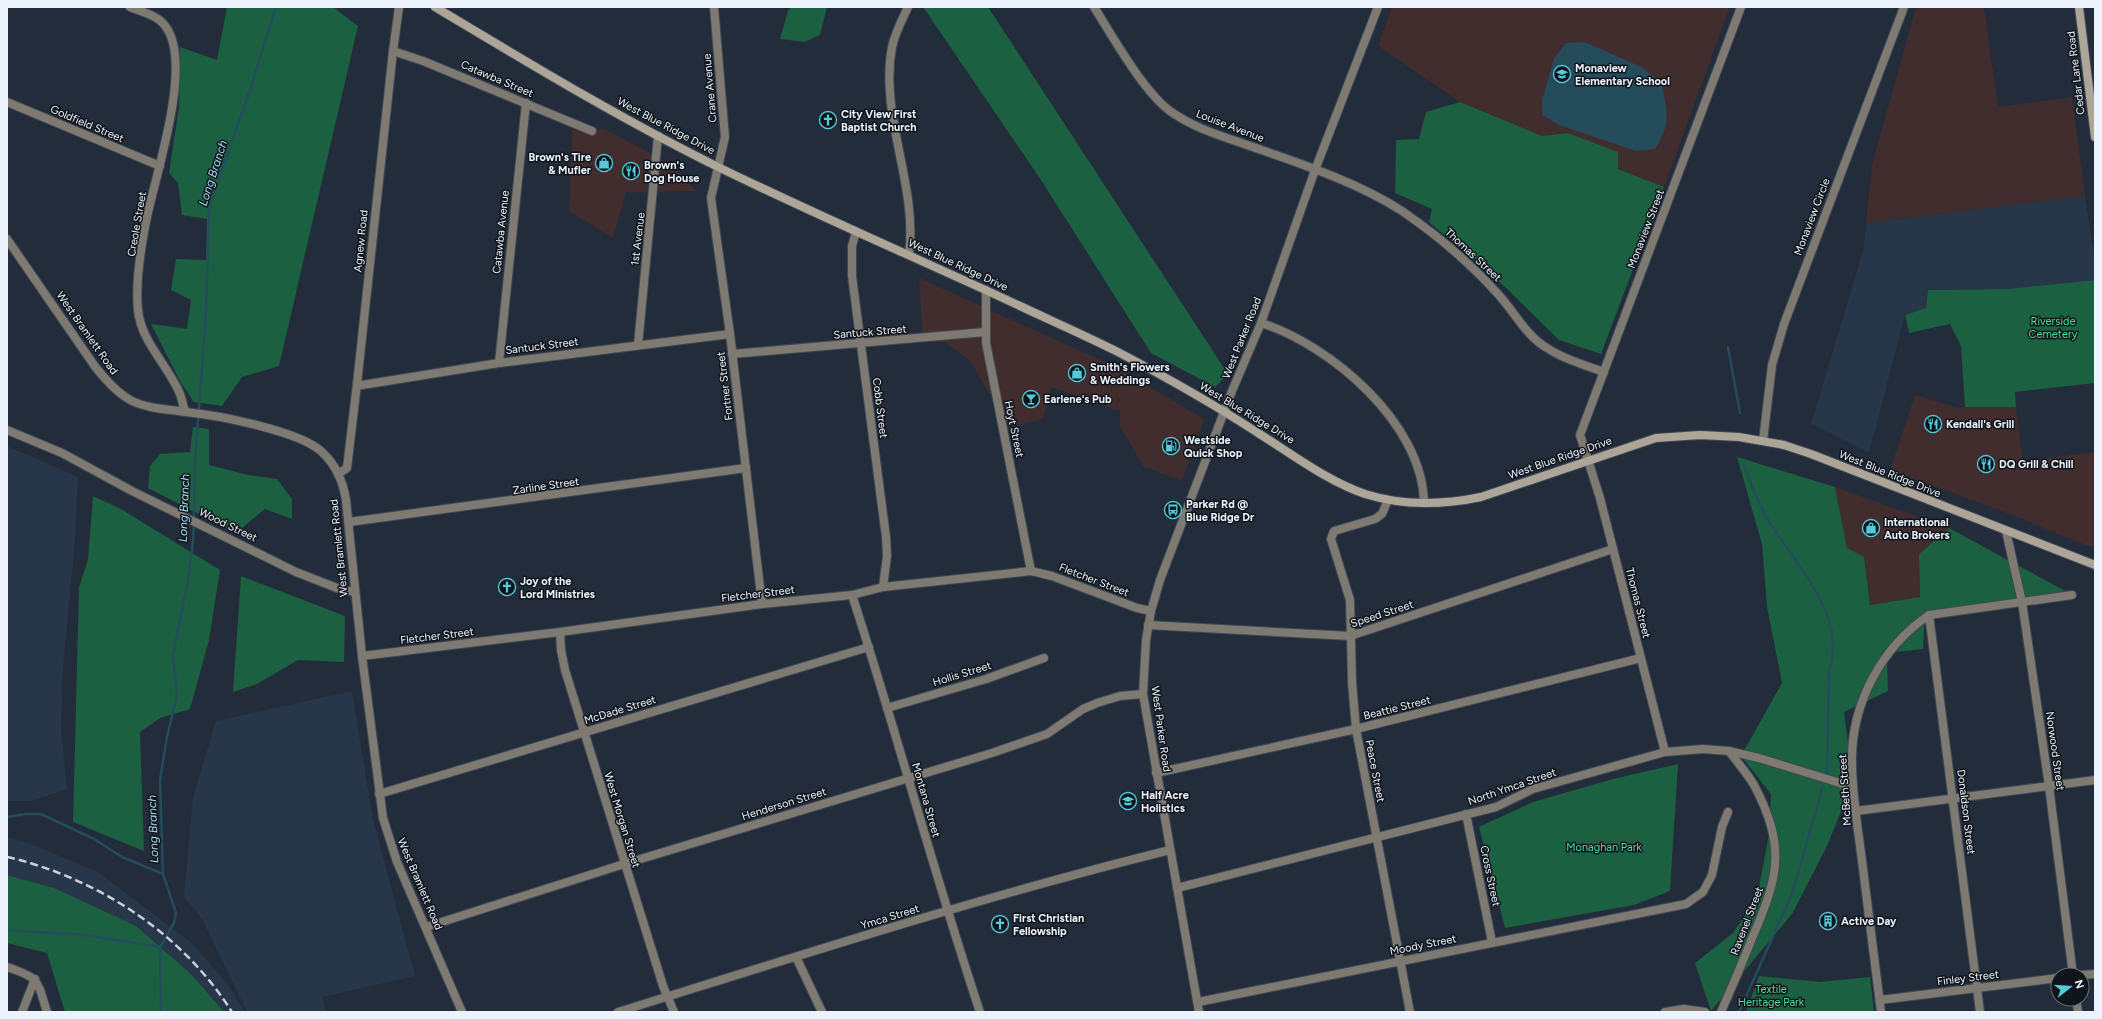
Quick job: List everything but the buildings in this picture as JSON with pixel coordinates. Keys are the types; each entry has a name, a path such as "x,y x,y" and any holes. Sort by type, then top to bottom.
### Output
{"main road":[{"name":"West Blue Ridge Drive","path":"435,7 573,89 658,136 718,167 856,232 909,254 1113,350 1225,412 1334,480 1365,493 1388,500 1443,504 1481,497 1656,438 1678,435 1721,435 1763,441 1811,454 2094,566"},
{"name":"Cedar Lane Road","path":"2079,7 2093,101 2095,137"}],"street":[{"name":"Creole Street","path":"130,7 157,18 169,32 175,57 171,120 144,237 139,282 138,312 143,330 177,388 188,412"},
{"name":"Agnew Road","path":"338,474 347,468 358,384 393,51 399,7"},
{"name":"Crane Avenue","path":"714,7 725,137 718,167"},
{"path":"908,7 895,35 890,66 892,102 911,240 909,254"},
{"name":"Louise Avenue","path":"1094,7 1150,92 1169,110 1204,130 1315,170"},
{"name":"West Parker Road","path":"1199,1012 1143,694 1144,658 1148,625 1160,580 1261,323 1315,170 1378,7"},
{"name":"Monaview Street","path":"1589,460 1580,435 1742,7"},
{"name":"Monaview Circle","path":"1763,441 1772,365 1784,324 1904,7"},
{"name":"Catawba Street","path":"393,51 423,61 592,131"},
{"name":"Goldfield Street","path":"7,102 160,166"},
{"name":"Catawba Avenue","path":"499,363 526,103"},
{"name":"1st Avenue","path":"638,345 653,205 658,136"},
{"name":"Fortner Street","path":"718,167 711,198 730,334 762,604"},
{"name":"Thomas Street","path":"1315,170 1380,198 1407,215 1444,243 1484,278 1527,330 1545,348 1568,360 1604,372"},
{"name":"Cobb Street","path":"856,232 852,246 852,276 886,537 887,556 884,587"},
{"name":"West Bramlett Road","path":"7,239 96,368 111,386 124,396 140,404 157,409 188,412 252,424 308,443 321,450 332,462 344,486 362,656 383,818 391,846 462,1012"},
{"name":"Hoyt Street","path":"986,290 985,332 1032,571"},
{"path":"1261,323 1300,340 1327,355 1340,365 1373,397 1398,431 1416,464 1423,484 1424,503"},
{"name":"Santuck Street","path":"732,354 861,344 985,332"},
{"name":"Santuck Street","path":"358,384 362,385 499,363 730,334"},
{"name":"Wood Street","path":"7,430 62,453 132,491 296,572 342,590 355,592"},
{"name":"Thomas Street","path":"1589,460 1665,752"},
{"name":"Zarline Street","path":"348,522 746,468"},
{"name":"Peace Street","path":"1388,500 1382,514 1375,519 1339,529 1332,535 1331,544 1350,600 1350,636 1356,729 1410,1012"},
{"name":"Norwood Street","path":"2006,532 2022,602 2049,786 2072,967"},
{"name":"Speed Street","path":"1148,625 1350,636 1613,549"},
{"name":"Fletcher Street","path":"362,656 560,632 762,604 852,595 884,587 1032,571 1052,576 1137,608 1151,611"},
{"name":"Montana Street","path":"852,595 908,778 946,911 980,1012"},
{"name":"McBeth Street","path":"1881,1012 1853,787 1853,738 1858,715 1867,690 1886,655 1913,626 1929,615 2072,595"},
{"name":"Donaldson Street","path":"1929,615 1980,1012"},
{"name":"West Morgan Street","path":"560,632 561,650 565,670 624,864 674,1012"},
{"name":"McDade Street","path":"379,794 869,647"},
{"name":"Hollis Street","path":"887,708 986,679 1044,658"},
{"name":"Beattie Street","path":"1156,773 1356,729 1641,658"},
{"name":"Henderson Street","path":"426,927 624,864 1036,739 1058,728 1083,709 1097,702 1120,696 1143,694"},
{"name":"North Ymca Street","path":"1177,888 1496,807 1533,789 1665,752 1703,749 1729,751 1759,758 1853,787"},
{"name":"Ravenel Street","path":"1721,1012 1767,904 1774,881 1776,863 1774,838 1763,804 1749,777 1729,751"},
{"path":"1856,811 2095,780"},
{"name":"Moody Street","path":"1198,1002 1686,904 1703,892 1712,875 1722,827 1728,812"},
{"name":"Cross Street","path":"1466,814 1492,942"},
{"name":"Ymca Street","path":"618,1012 946,911 1109,865 1170,850"},
{"path":"796,957 822,1012"},
{"path":"7,967 26,973 35,979 47,1012"},
{"path":"22,1012 35,979"},
{"name":"Finley Street","path":"1880,1000 2050,979"},
{"path":"1665,1012 1684,1009 1705,1012"}],"shaded area":[{"name":"Monaview Elementary School","path":"1392,7 1730,7 1664,187 1618,169 1617,152 1568,133 1542,136 1460,102 1378,46"},
{"path":"1916,7 1984,7 1998,107 2072,97 2085,196 1866,223 1872,165"},
{"path":"1585,42 1641,67 1661,82 1667,116 1664,132 1655,149 1636,151 1559,125 1542,115 1542,101 1554,59 1566,43"},
{"path":"605,129 674,166 696,191 626,192 613,238 569,211 572,130"},
{"path":"2085,196 2095,262 2095,280 2007,289 1928,290 1926,308 1905,315 1869,453 1811,424 1863,251 1866,223"},
{"path":"919,278 1114,366 1204,419 1182,481 1143,466 1120,426 1120,411 1051,387 1043,419 1008,427 970,360 944,342 923,342"},
{"path":"1915,395 1959,408 1970,405 2016,407 2023,461 2095,452 2095,547 2085,545 2002,511 1890,470"},
{"path":"7,446 78,477 75,540 63,668 61,728 67,789 32,801 7,801"},
{"path":"1835,487 1949,528 1919,554 1920,597 1870,605 1864,557 1847,549"},
{"path":"352,691 373,820 415,976 323,997 326,1012 247,1012 202,919 184,897 193,797 216,721"},
{"path":"7,837 36,846 98,872 194,945 229,986 245,1012 224,1012 192,975 54,888 7,875"}],"green space":[{"path":"227,7 333,7 358,26 279,366 242,377 222,406 194,402 181,383 151,324 187,329 191,300 171,290 176,259 206,260 207,219 182,215 178,183 169,173 179,107 180,47 217,60"},
{"path":"791,7 827,7 820,35 805,42 780,39 788,11"},
{"path":"923,7 988,7 1228,374 1215,387 1151,353 1041,180"},
{"path":"1460,102 1542,136 1568,133 1618,152 1618,169 1664,187 1601,354 1559,340 1503,285 1429,222 1432,209 1395,193 1396,140 1419,139 1426,112"},
{"name":"Riverside Cemetery","path":"2095,280 2095,383 2015,392 2016,407 1965,407 1961,346 1950,324 1909,333 1905,315 1926,308 1928,290 2007,289"},
{"path":"193,427 209,429 209,465 248,475 277,479 292,499 292,519 265,509 236,533 148,488 150,466 160,454 190,452"},
{"path":"1737,457 1835,487 1847,548 1864,557 1870,605 1920,597 1919,554 1949,528 2069,593 1925,611 1923,649 1887,653 1888,691 1844,712 1853,782 1827,846 1792,914 1711,1011 1695,963 1733,933 1757,897 1769,835 1771,794 1741,756 1782,683 1767,607 1762,544"},
{"path":"93,496 121,509 220,570 209,640 190,709 160,718 140,732 144,851 73,822 79,588 88,559"},
{"path":"241,576 345,616 344,662 298,660 257,684 233,692"},
{"name":"Monaghan Park","path":"1678,764 1670,891 1634,905 1505,928 1479,827 1533,802 1613,779"},
{"path":"7,875 54,888 136,926 192,975 224,1012 65,1012 47,953 7,943"},
{"name":"Textile Heritage Park","path":"1759,976 1820,982 1870,977 1874,1012 1746,1012"}],"waterway":[{"name":"Long Branch","path":"194,519 195,461 206,313 209,208 252,84 276,7"},
{"path":"1728,347 1740,413"},
{"path":"1743,464 1763,512 1814,589 1824,609 1831,629 1833,649 1829,669 1827,776"},
{"name":"Long Branch","path":"161,1012 160,947 174,923 176,913 163,874 160,780 167,737 177,695 173,655 188,581 194,524"},
{"path":"1739,1012 1792,894 1823,786"},
{"path":"7,817 25,814 41,814 94,839 122,857 163,874"},
{"path":"7,930 85,935 160,947"}],"railway":[{"path":"7,857 25,861 81,882 107,896 155,927 197,966 232,1012"}],"place":[{"name":"Monaview Elementary School","path":"1562,74"},
{"name":"City View First Baptist Church","path":"828,120"},
{"name":"Brown's Tire & Mufler","path":"604,163"},
{"name":"Brown's Dog House","path":"631,171"},
{"name":"Smith's Flowers & Weddings","path":"1077,373"},
{"name":"Earlene's Pub","path":"1031,399"},
{"name":"Kendall's Grill","path":"1933,424"},
{"name":"Westside Quick Shop","path":"1171,446"},
{"name":"DQ Grill & Chill","path":"1986,464"},
{"name":"Parker Rd @ Blue Ridge Dr","path":"1173,510"},
{"name":"International Auto Brokers","path":"1871,528"},
{"name":"Joy of the Lord Ministries","path":"507,587"},
{"name":"Half Acre Holistics","path":"1128,801"},
{"name":"Active Day","path":"1828,921"},
{"name":"First Christian Fellowship","path":"1000,924"}]}
